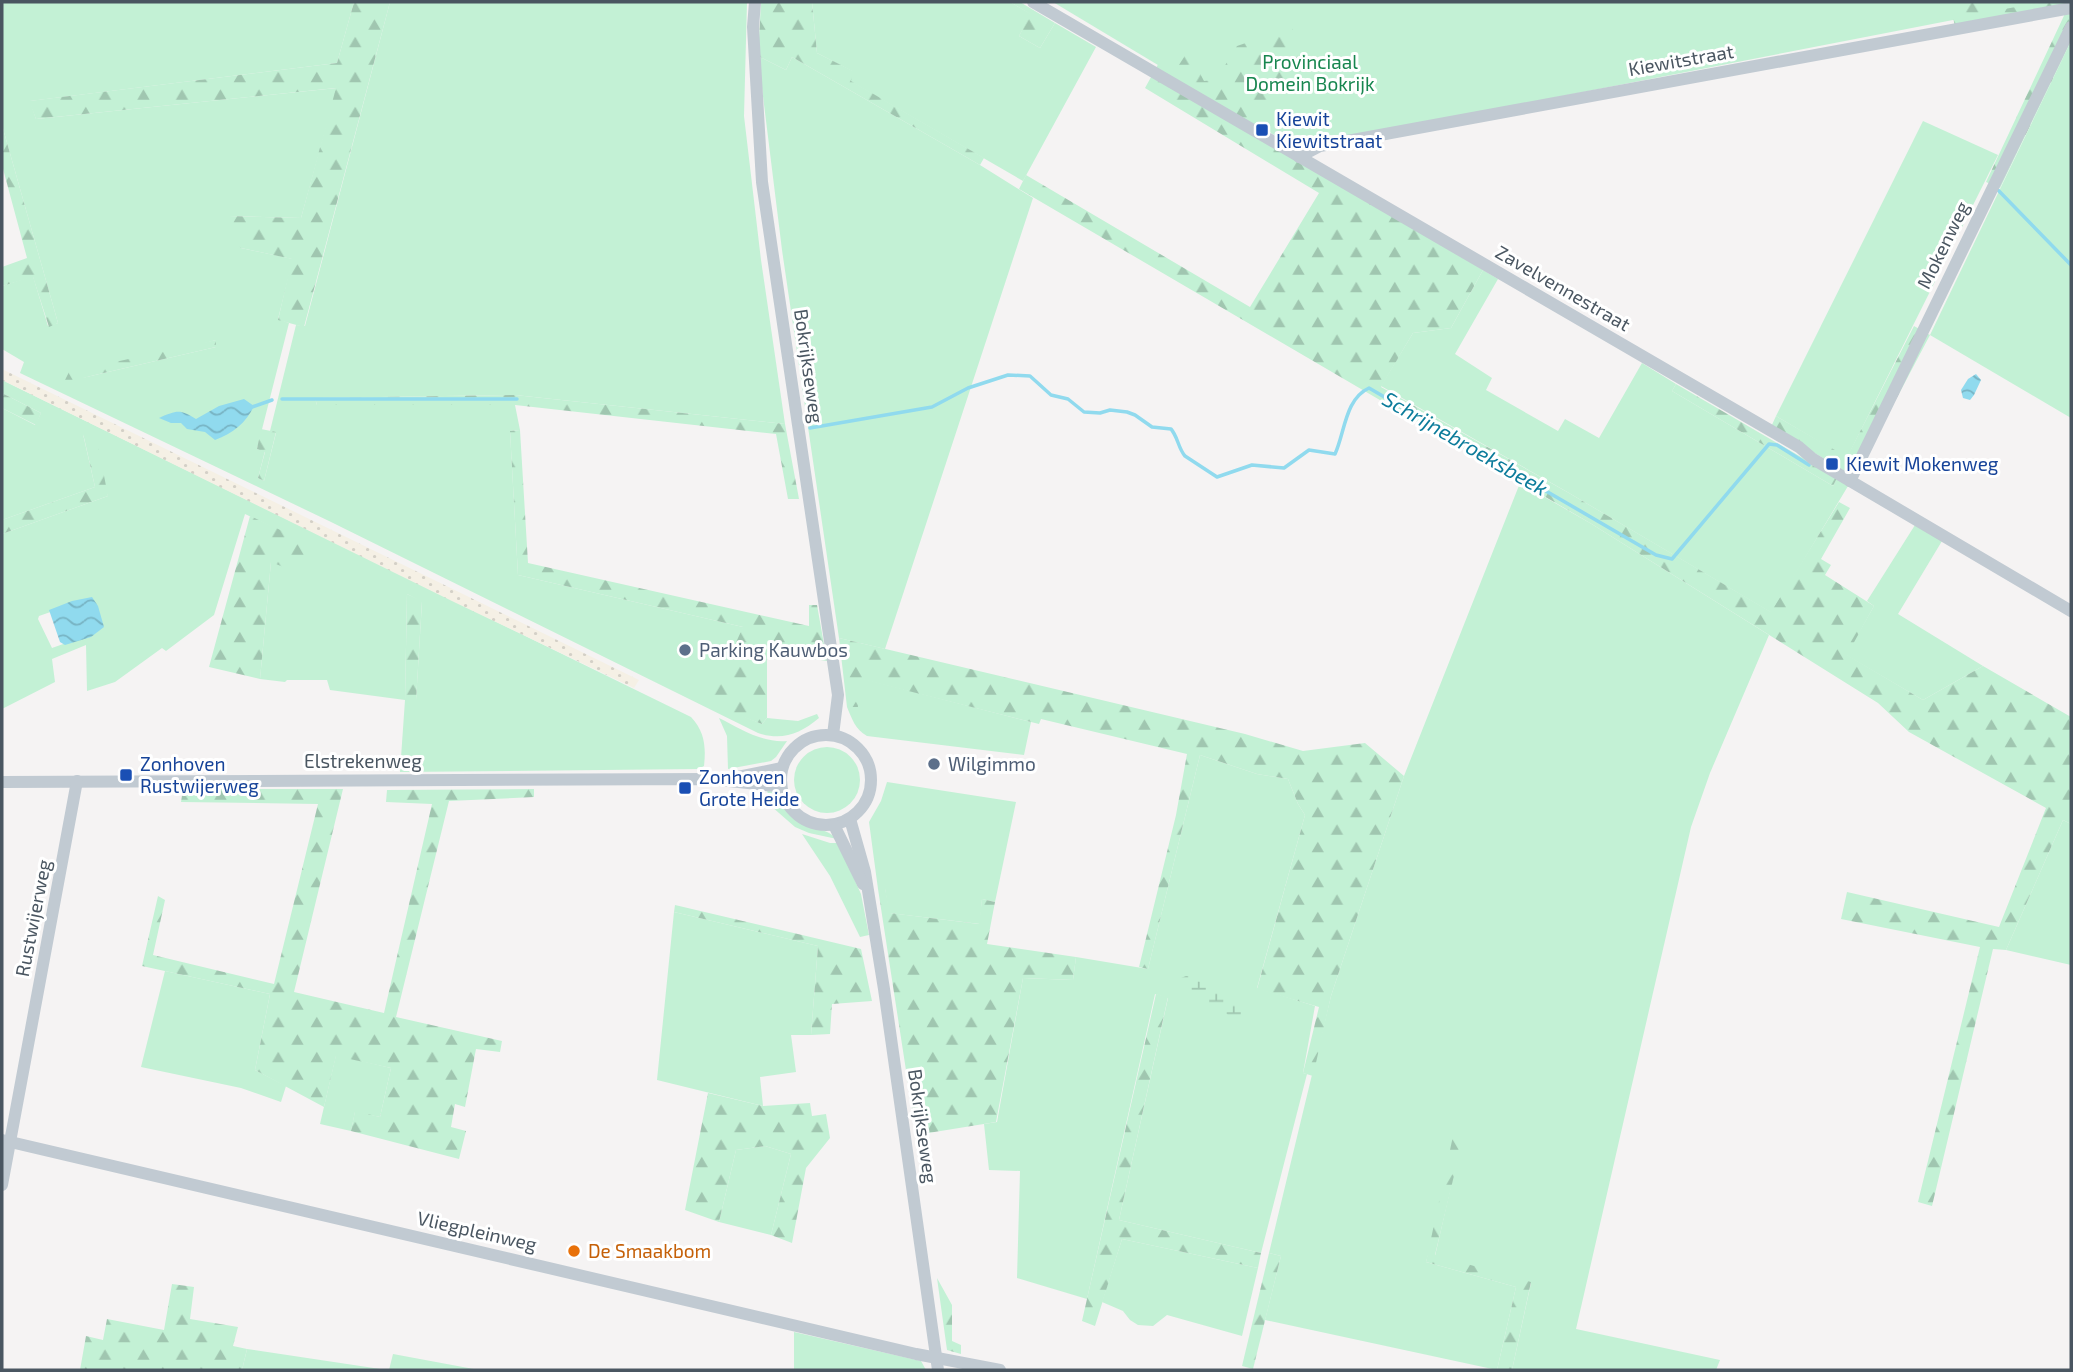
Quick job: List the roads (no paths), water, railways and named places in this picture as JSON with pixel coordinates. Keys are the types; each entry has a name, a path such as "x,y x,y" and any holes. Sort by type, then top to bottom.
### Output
{"street":[{"name":"Bokrijkseweg","path":"755,2 753,27 762,182 838,695 833,735"},
{"name":"Zavelvennestraat","path":"1033,2 1799,447 1813,459 2071,611"},
{"name":"Kiewitstraat","path":"1299,157 1320,146 2071,8"},
{"name":"Mokenweg","path":"1850,481 2071,27"},
{"path":"833,735 845,738 864,754 872,777 871,789 860,811 850,819 834,825 820,825 806,821 786,802 781,789 782,768 792,749 801,742 811,737 833,735"},
{"name":"Elstrekenweg","path":"725,779 782,768"},
{"name":"Elstrekenweg","path":"2,782 725,779 781,789"},
{"name":"Rustwijerweg","path":"2,1185 6,1141 77,782"},
{"name":"Bokrijkseweg","path":"850,819 865,872 884,989 939,1370"},
{"name":"Bokrijkseweg","path":"834,825 866,888"},
{"name":"Vliegpleinweg","path":"6,1141 916,1354 1000,1370"}],"water":[{"path":"1976,374 1981,380 1974,395 1970,400 1963,398 1961,390 1968,379"},
{"path":"244,399 254,406 247,418 233,431 215,440 205,432 187,429 181,423 171,423 159,418 178,412 196,419 219,406"},
{"path":"92,597 98,606 104,627 91,637 65,645 60,642 49,610"}],"waterway":[{"name":"Schrijnebroeksbeek","path":"1997,189 2071,265"},
{"name":"Schrijnebroeksbeek","path":"810,428 932,407 968,388 1008,375 1030,376 1051,395 1068,399 1084,412 1127,412 1152,427 1171,429 1185,456 1217,477 1252,465 1284,468 1309,450 1335,454 1350,408 1361,393 1369,388 1656,555 1672,559 1769,444 1777,445 1809,465"},
{"path":"282,399 517,399"},
{"path":"252,407 272,400"}],"place":[{"name":"Kiewit Kiewitstraat","path":"1262,130"},
{"name":"Kiewit Mokenweg","path":"1832,464"},
{"name":"Parking Kauwbos","path":"685,650"},
{"name":"Wilgimmo","path":"934,764"},
{"name":"Zonhoven Rustwijerweg","path":"126,775"},
{"name":"Zonhoven Grote Heide","path":"685,788"},
{"name":"De Smaakbom","path":"574,1251"}],"park label":[{"name":"Provinciaal Domein Bokrijk","path":"1310,73"}]}
